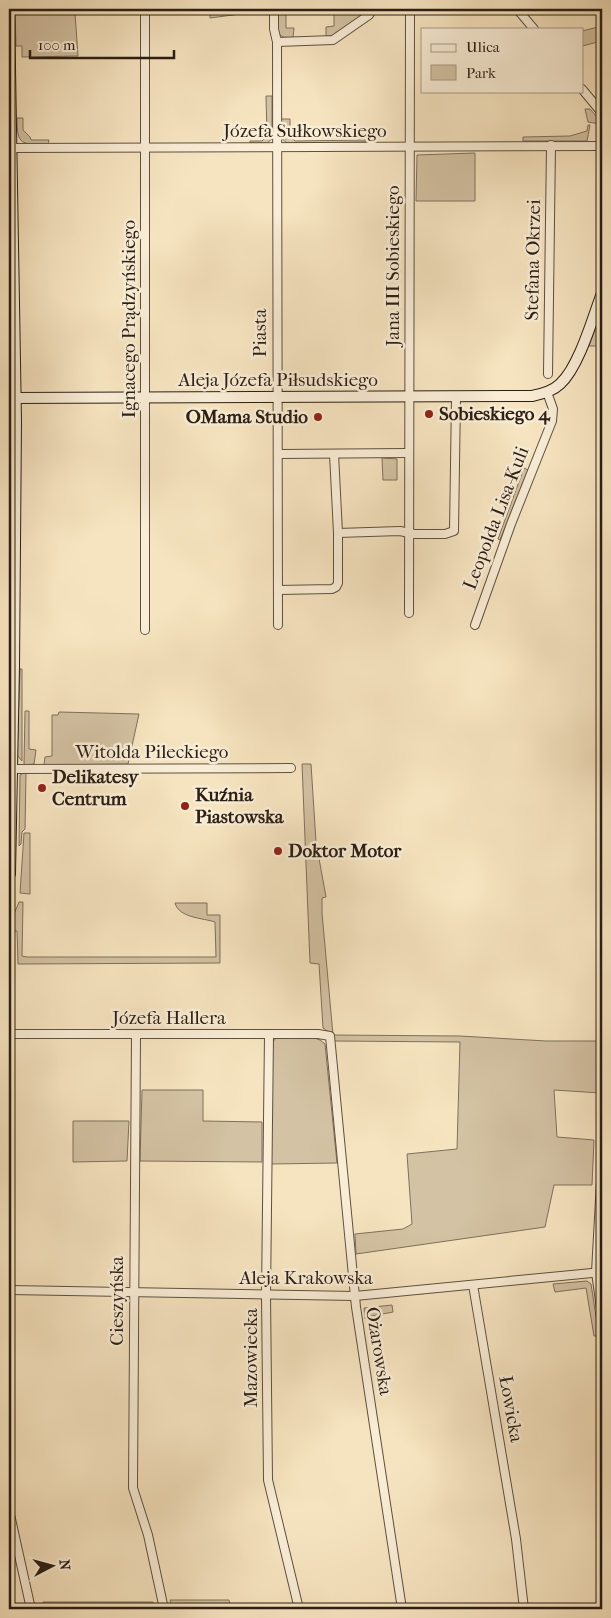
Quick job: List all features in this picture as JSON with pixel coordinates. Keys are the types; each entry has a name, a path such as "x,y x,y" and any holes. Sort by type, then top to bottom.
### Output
{"street":[{"path":"9,9 12,398 12,768 9,964"},
{"name":"Ignacego Prądzyńskiego","path":"145,9 144,398 146,630"},
{"name":"Piasta","path":"274,9 277,147 278,625"},
{"path":"276,42 333,40 369,15 372,9"},
{"name":"Jana III Sobieskiego","path":"409,613 410,9"},
{"path":"517,9 533,28"},
{"path":"584,91 602,113"},
{"name":"Stefana Okrzei","path":"548,374 551,146"},
{"name":"Józefa Sułkowskiego","path":"10,148 602,146"},
{"path":"547,392 561,383 572,368 602,293"},
{"name":"Aleja Józefa Piłsudskiego","path":"12,398 278,396 409,398 532,396 547,392"},
{"name":"Leopolda Lisa-Kuli","path":"476,625 510,524 552,421 553,409 547,392"},
{"path":"338,534 400,531 414,534 445,534 454,531 456,397"},
{"path":"278,454 408,452"},
{"path":"278,590 332,589 336,587 338,578 338,534 334,454"},
{"name":"Witolda Pileckiego","path":"12,768 291,768"},
{"name":"Józefa Hallera","path":"9,1034 318,1034 330,1036"},
{"name":"Cieszyńska","path":"136,1034 133,1488 148,1536 164,1609"},
{"name":"Mazowiecka","path":"269,1034 266,1295 268,1480 299,1609"},
{"name":"Ożarowska","path":"330,1036 355,1296 402,1609"},
{"path":"602,1163 599,1272 602,1316"},
{"name":"Aleja Krakowska","path":"9,1290 355,1296 599,1272"},
{"name":"Łowicka","path":"473,1285 516,1539 524,1609"},
{"path":"9,1510 31,1609"}],"green space":[{"path":"15,9 91,9 75,13 78,56 22,57 22,46 16,46"},
{"path":"210,9 265,9 265,11 251,10 248,13 210,18"},
{"path":"302,9 319,9 319,11 302,11"},
{"path":"325,9 345,9 346,12 369,9 333,36 328,37 326,35 326,27 334,26 334,11 325,11"},
{"path":"275,12 286,12 286,28 294,28 293,38 283,37 276,32"},
{"path":"602,26 602,41 584,46 584,30"},
{"path":"266,96 272,96 272,139 267,143 250,143 250,141 262,141 267,136"},
{"path":"585,109 590,109 602,123 602,140 600,141 600,124 588,122"},
{"path":"17,118 23,118 23,130 31,140 49,140 48,144 22,142 18,134"},
{"path":"281,119 290,119 290,135 295,141 366,140 365,142 287,143 281,138"},
{"path":"588,125 590,125 587,141 523,141 523,137 570,136 587,131"},
{"path":"475,153 475,201 416,201 417,155"},
{"path":"602,309 602,346 588,346"},
{"path":"382,458 397,459 397,480 383,480"},
{"path":"524,468 528,470 500,540 498,539"},
{"path":"20,669 22,669 22,761 17,755"},
{"path":"25,711 29,711 29,749 36,750 34,764 24,765"},
{"path":"59,712 139,714 128,764 44,765 45,757 52,756 52,715 58,715"},
{"path":"302,764 311,764 316,842 326,897 322,898 322,913 333,1035 323,1028 319,964 310,963"},
{"path":"26,772 25,829 22,832 21,844 19,846 20,775"},
{"path":"24,833 30,833 30,894 20,893"},
{"path":"19,902 23,902 22,956 27,957 216,957 215,922 186,915 177,908 175,903 207,903 207,915 220,915 220,963 18,964 17,931 14,931 14,914"},
{"path":"333,1035 460,1036 546,1041 602,1041 600,1093 554,1090 557,1137 594,1140 592,1185 554,1185 545,1227 356,1254 355,1234 403,1229 412,1224 407,1154 457,1149 460,1042 334,1041"},
{"path":"312,1037 325,1044 337,1163 271,1164 272,1043 276,1038"},
{"path":"142,1090 203,1090 203,1121 262,1122 262,1162 140,1161"},
{"path":"73,1121 129,1121 127,1161 73,1162"},
{"path":"587,1281 591,1284 599,1336 594,1336 586,1288 555,1292 553,1284"},
{"path":"392,1305 393,1312 365,1319 364,1308"},
{"path":"170,1600 229,1600 231,1609 172,1609"},
{"path":"43,1602 153,1602 155,1609 45,1609"}],"place":[{"name":"Sobieskiego 4","path":"429,414"},
{"name":"OMama Studio","path":"318,417"},
{"name":"Delikatesy Centrum","path":"42,788"},
{"name":"Kuźnia Piastowska","path":"185,806"},
{"name":"Doktor Motor","path":"278,851"}]}
